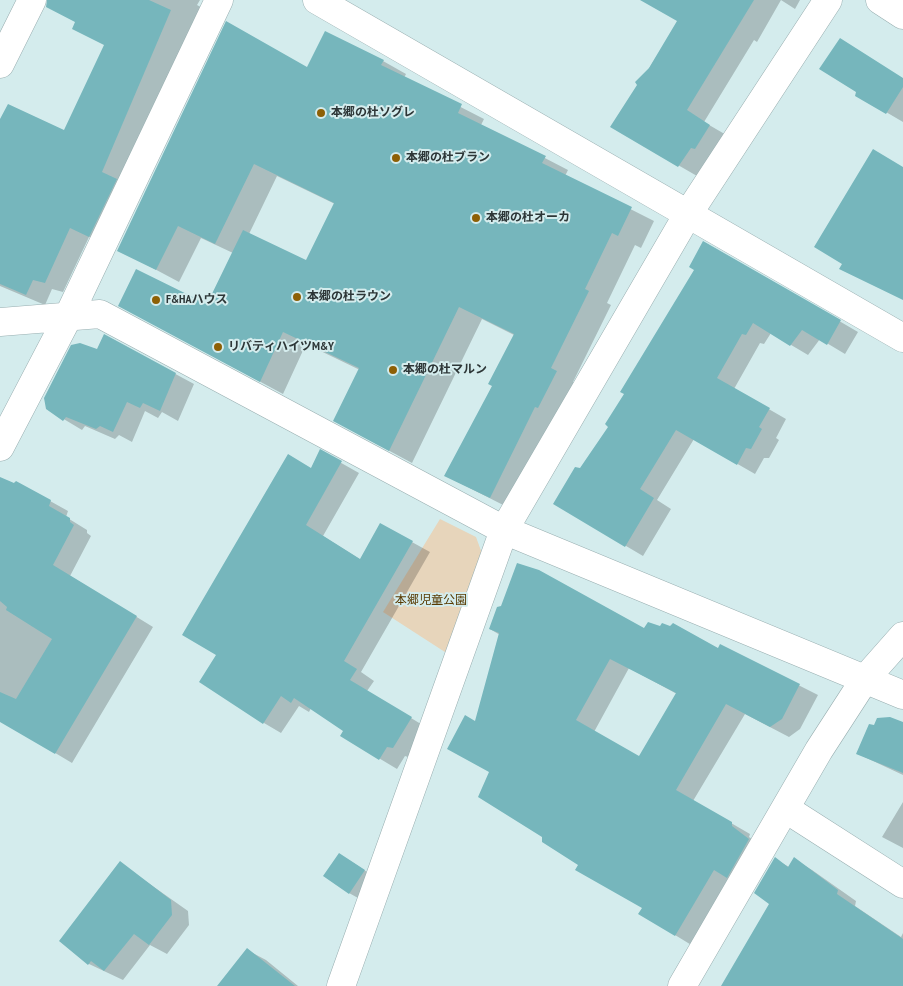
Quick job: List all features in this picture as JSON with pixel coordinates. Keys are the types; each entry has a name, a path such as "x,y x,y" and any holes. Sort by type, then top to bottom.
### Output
{"street":[{"path":"0,64 32,0"},
{"path":"0,447 68,316 218,0"},
{"path":"317,0 903,338"},
{"path":"341,986 504,530 688,214 828,0"},
{"path":"880,0 903,15"},
{"path":"0,322 100,314 504,530 903,695"},
{"path":"682,986 786,810 819,750 865,679 903,636"},
{"path":"786,810 903,884"}],"green space":[{"name":"本郷児童公園","path":"440,519 476,537 484,559 448,654 383,612"}],"building":[{"path":"47,0 149,0 171,10 102,172 117,179 89,237 70,228 45,283 33,280 26,295 0,284 0,119 8,104 64,130 104,45 72,29 75,22 46,7"},
{"path":"640,0 754,0 687,110 710,125 695,149 691,148 678,167 610,127 637,85 635,82 649,68 677,21"},
{"path":"226,21 307,67 325,31 384,60 381,65 462,104 458,113 546,156 542,163 632,207 618,236 612,233 585,289 589,291 551,368 557,371 538,408 535,407 490,498 444,476 492,386 488,384 514,334 459,307 389,451 333,421 359,368 283,332 260,382 118,306 136,269 207,304 243,230 306,260 334,203 254,164 215,244 178,226 156,270 117,251"},
{"path":"840,38 903,78 903,87 886,114 855,96 856,92 819,69"},
{"path":"873,149 903,167 903,300 839,269 842,264 814,247"},
{"path":"703,241 841,320 827,345 802,330 790,346 753,323 746,335 742,334 717,378 770,408 759,427 762,429 751,449 746,448 737,465 676,430 640,489 654,498 625,547 553,504 575,467 580,468 608,427 605,424 624,394 620,392 694,270 689,267"},
{"path":"104,334 176,373 160,411 143,403 140,408 127,402 113,432 100,426 96,429 66,417 63,421 46,409 44,398 71,345 80,343 97,349"},
{"path":"320,449 342,461 306,525 360,559 380,523 413,541 344,661 357,669 350,680 412,717 393,748 387,747 379,760 340,736 343,731 294,698 291,703 281,696 263,724 199,682 216,655 182,635 288,454 311,468"},
{"path":"0,477 14,483 16,481 51,500 49,506 70,518 70,522 74,525 53,565 137,616 55,754 0,722 0,692 16,699 52,639 6,610 7,607 0,601"},
{"path":"517,563 539,570 644,628 648,622 660,626 662,623 670,626 673,623 718,648 720,644 800,684 782,719 770,727 726,704 676,790 732,822 732,826 749,839 727,878 714,870 675,936 638,914 642,908 575,870 578,865 542,842 542,837 478,797 489,772 447,749 465,715 475,721 499,633 489,629 497,607 501,606","holes":["610,659 676,693 639,756 576,720"]},
{"path":"890,717 903,722 903,773 856,754 869,724 874,725 877,718"},
{"path":"339,853 365,870 349,894 323,876"},
{"path":"775,857 788,867 794,857 838,890 837,894 903,939 903,986 721,986 769,904 754,893"},
{"path":"120,861 171,900 172,915 149,945 134,934 104,971 91,961 88,965 59,941"},
{"path":"247,948 295,986 217,986"}],"place":[{"name":"本郷の杜ソグレ","path":"321,113"},
{"name":"本郷の杜ブラン","path":"396,158"},
{"name":"本郷の杜オーカ","path":"476,218"},
{"name":"本郷の杜ラウン","path":"297,297"},
{"name":"F&HAハウス","path":"156,300"},
{"name":"リバティハイツM&Y","path":"218,347"},
{"name":"本郷の杜マルン","path":"393,370"}]}
